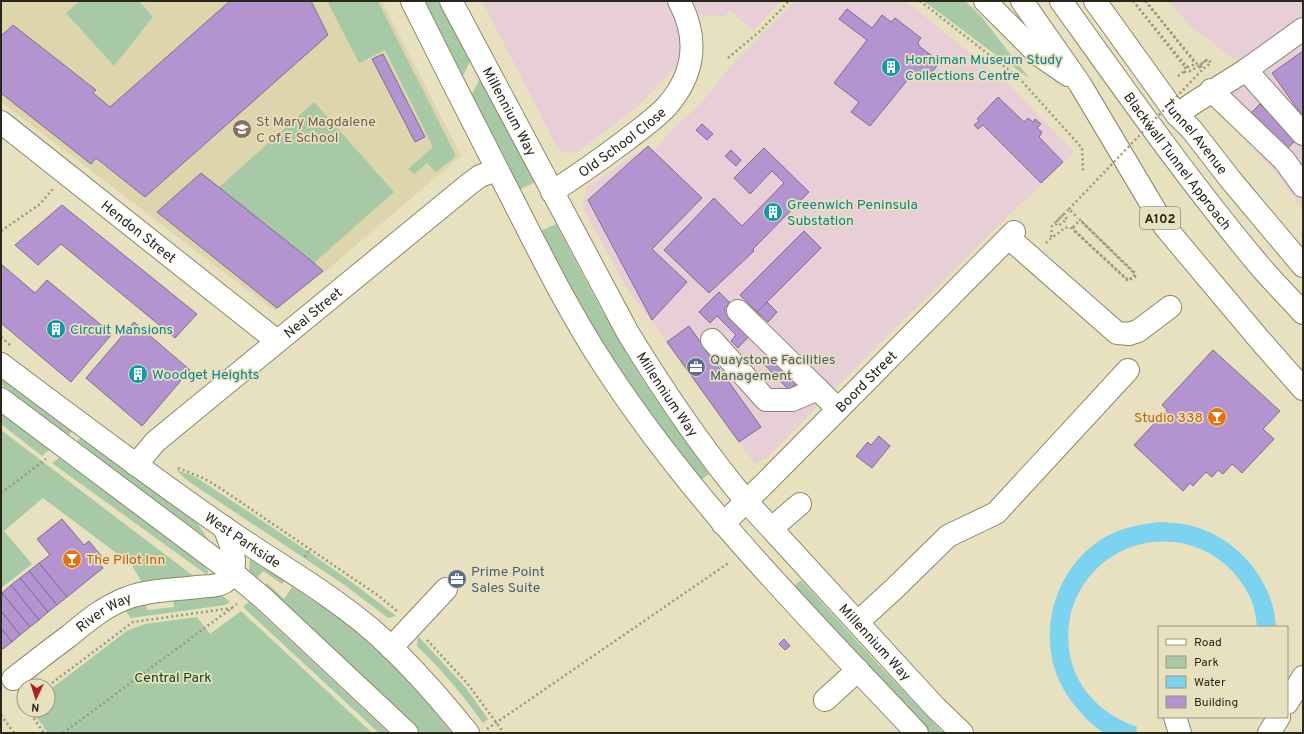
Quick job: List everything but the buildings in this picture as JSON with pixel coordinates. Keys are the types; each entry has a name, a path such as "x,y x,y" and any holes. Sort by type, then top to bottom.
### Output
{"main road":[{"path":"412,1 547,267 604,366 678,470 722,524 917,733"},
{"name":"Millennium Way","path":"451,1 628,333 686,423 718,467 746,501 935,707 962,733"},
{"name":"Old School Close","path":"552,192 592,166 652,120 667,105 683,83 688,68 692,44 690,27 679,1"},
{"path":"985,1 1039,55 1080,84"},
{"name":"A102","path":"1022,1 1080,84 1166,227 1258,339 1303,388"},
{"name":"Blackwall Tunnel Approach","path":"1061,1 1185,172 1254,260 1303,313"},
{"name":"Tunnel Avenue","path":"1095,1 1177,115 1192,130 1230,180 1303,266"},
{"path":"1177,115 1211,90 1246,70 1303,29"},
{"path":"1246,70 1303,134"},
{"path":"1211,90 1284,160 1303,186"},
{"name":"Hendon Street","path":"1,122 277,341"},
{"name":"Neal Street","path":"136,465 155,442 277,341 468,185 480,176 497,170"},
{"name":"Boord Street","path":"722,524 1012,235 1032,258"},
{"path":"1032,258 1117,333 1129,334 1138,331 1170,307"},
{"path":"738,311 838,409"},
{"path":"712,340 766,400 792,400 818,389"},
{"name":"West Parkside","path":"1,364 136,465 224,527 326,595 372,630 477,732"},
{"path":"858,622 948,536 996,513 1128,370"},
{"path":"1288,373 1303,396"},
{"path":"1,399 233,573 263,598 407,733"},
{"path":"772,528 800,504"},
{"path":"224,527 230,541 234,557 233,573"},
{"name":"River Way","path":"13,679 111,605 129,597 148,593 211,586 225,582 233,573"},
{"path":"391,648 446,589"},
{"path":"824,700 858,670"},
{"path":"1288,701 1303,677"},
{"path":"1175,718 1180,733"},
{"path":"1269,733 1278,718"}],"path":[{"path":"728,58 759,32 789,1"},
{"path":"920,1 1019,78 1082,148 1083,170"},
{"path":"1133,1 1184,66 1188,67 1193,65 1194,62 1145,1"},
{"path":"1133,1 1186,66 1183,72 1173,82"},
{"path":"1052,237 1052,226 1054,224 1058,220 1062,216 1063,215 1067,219 1058,226 1055,222 1202,70 1145,1"},
{"path":"1183,72 1191,71 1208,59 1211,63 1203,69 1200,65"},
{"path":"1,231 40,204 65,173"},
{"path":"1032,258 1052,237 1061,232 1064,228 1070,227 1073,229 1078,234 1084,239 1090,244 1128,280 1134,276 1134,273 1082,222 1077,223 1073,227 1074,230 1080,235 1096,251 1101,256 1128,281 1135,277 1135,273 1069,209"},
{"path":"1,493 50,457"},
{"path":"173,466 212,483 310,549"},
{"path":"477,732 497,723 731,562"},
{"path":"64,733 232,608 240,600"},
{"path":"56,680 133,622 232,608"},
{"path":"1,715 14,733"},
{"path":"34,718 44,733"},
{"path":"497,723 504,733"}],"shaded area":[{"name":"St Mary Magdalene C of E School","path":"1,1 382,1 461,156 321,275 275,311 1,102"},
{"path":"482,1 781,1 753,31 730,10 725,16 697,15 685,30 679,63 637,107 577,152 570,153 563,152 557,147"},
{"path":"795,1 906,1 1009,85 1074,152 927,296 766,458 755,464 698,383 628,290 582,207 587,187 648,146 654,152 669,133 702,102 735,61"},
{"path":"1169,1 1303,1 1303,210 1277,174 1221,114 1239,63 1189,25"}],"green space":[{"path":"80,1 139,1 153,17 114,66 66,13"},
{"path":"327,1 378,1 456,156 436,172 427,163 414,174 408,169 433,147 385,50 359,63"},
{"path":"425,1 438,1 470,61 463,76"},
{"path":"924,1 965,1 980,15 1029,78 993,53"},
{"path":"480,78 535,182 519,190 472,94"},
{"path":"314,102 394,192 314,263 218,188"},
{"path":"556,224 631,361 659,404 709,474 700,481 621,370 599,336 569,284 540,231"},
{"path":"1,377 72,432 68,435 1,384"},
{"path":"1,413 49,450 42,456 1,424"},
{"path":"1,430 196,578 143,584 131,564 43,498 4,531 32,564 1,588"},
{"path":"80,438 197,523 208,539 76,442"},
{"path":"59,458 204,564 208,571 207,575 52,463"},
{"path":"176,470 194,476 271,527 322,561 396,616 388,618 346,586 188,481"},
{"path":"250,559 284,581 282,584 263,571 257,578 249,571"},
{"path":"801,580 943,733 931,733 793,587"},
{"path":"267,583 284,599 292,587 355,631 385,657 405,678 452,733 420,733 265,585"},
{"path":"217,591 230,602 225,605 131,618 122,607 146,601 147,610 174,607 173,597"},
{"path":"249,602 389,733 379,733 243,607"},
{"name":"Central Park","path":"241,611 372,733 48,733 37,718 56,718 56,685 128,630 145,624 197,617 210,634"},
{"path":"418,636 466,688 488,719 483,723 452,683 417,646"}],"water":[{"path":"1160,522 1196,527 1212,533 1240,552 1261,579 1269,594 1274,610 1276,626 1257,626 1249,595 1232,571 1212,555 1188,545 1163,542 1137,545 1114,555 1093,572 1077,596 1071,612 1068,630 1072,664 1076,675 1089,695 1115,717 1137,727 1136,733 1106,733 1097,728 1083,715 1072,702 1059,681 1052,659 1050,635 1052,612 1060,589 1071,568 1087,550 1107,536 1120,530"}],"place":[{"name":"Horniman Museum Study Collections Centre","path":"891,67"},
{"name":"St Mary Magdalene C of E School","path":"242,129"},
{"name":"Greenwich Peninsula Substation","path":"773,212"},
{"name":"Circuit Mansions","path":"56,329"},
{"name":"Quaystone Facilities Management","path":"696,367"},
{"name":"Woodget Heights","path":"138,374"},
{"name":"Studio 338","path":"1217,417"},
{"name":"The Pilot Inn","path":"72,559"},
{"name":"Prime Point Sales Suite","path":"457,579"}]}
